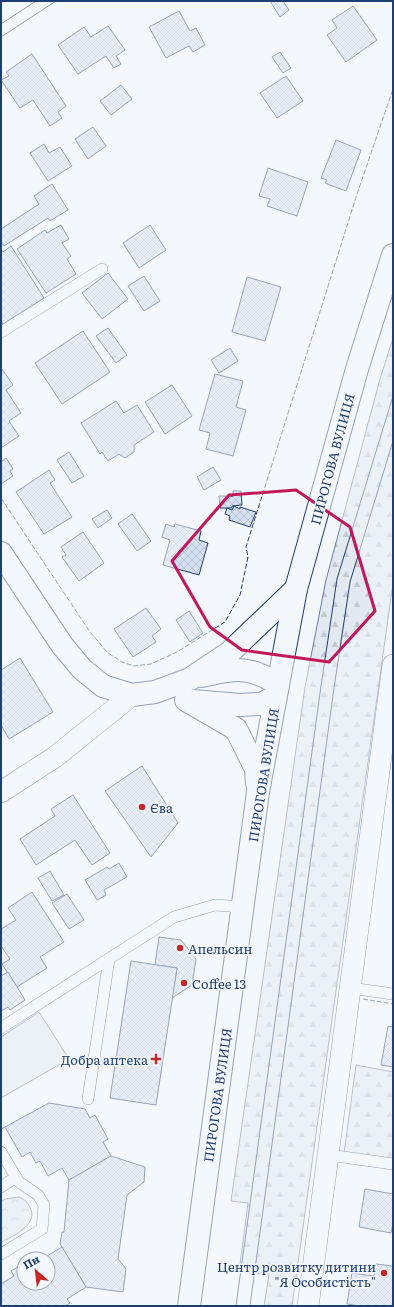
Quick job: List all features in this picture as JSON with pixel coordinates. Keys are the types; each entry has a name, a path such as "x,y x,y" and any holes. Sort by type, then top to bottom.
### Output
{"main road":[{"name":"ПИРОГОВА ВУЛИЦЯ","path":"189,1306 258,792 296,589 357,369 393,255"},
{"path":"1,553 62,645 82,670 104,686 132,695 155,692 190,678 229,670 245,670 258,674 277,690 262,704 218,703 186,700 155,692"},
{"path":"190,678 229,653 296,589"},
{"path":"186,700 236,729 256,769 258,792"}],"street":[{"path":"308,1306 350,988 387,751 393,665"},
{"path":"1,792 55,757 132,695"}],"lane":[{"path":"1,332 102,269"},
{"path":"1,1028 174,917 215,905 243,907"},
{"path":"88,1099 108,959"},
{"path":"350,988 393,994"},
{"path":"1,1152 19,1182 38,1195 44,1205 42,1229 1,1254"},
{"path":"329,1155 393,1164"},
{"path":"1,1187 16,1176"}],"highlighted area":[{"path":"296,490 350,527 375,611 329,662 242,650 210,627 172,561 229,495"}],"green space":[{"path":"393,338 393,583 292,1306 264,1306 269,1275 239,1272 248,1203 231,1201 305,687 326,580 380,379"},
{"path":"356,1065 393,1072 393,1160 344,1153"},
{"path":"19,1197 29,1205 32,1215 30,1221 22,1230 1,1242 1,1202 5,1199"}],"shaded area":[{"path":"39,1012 69,1059 1,1098 1,1037"}],"building":[{"path":"270,1 283,1 289,10 280,17"},
{"path":"353,6 377,40 346,62 327,35 337,28 332,20"},
{"path":"179,11 190,31 196,28 205,45 193,52 189,46 166,58 149,27"},
{"path":"108,26 125,50 116,56 121,64 114,68 106,56 78,74 58,45 84,27 91,37"},
{"path":"280,52 291,68 283,73 272,57"},
{"path":"32,54 66,106 58,112 62,118 50,126 33,100 20,108 1,80 9,76 6,72"},
{"path":"286,76 303,101 277,118 260,93"},
{"path":"121,85 132,99 111,115 100,101"},
{"path":"93,127 106,146 88,159 75,139"},
{"path":"336,140 361,150 346,191 325,183 327,180 321,178"},
{"path":"44,144 49,153 60,147 72,166 48,181 30,153"},
{"path":"268,168 308,182 297,216 267,206 270,199 259,196"},
{"path":"52,184 68,210 50,221 48,218 4,246 1,242 1,229 39,204 34,196"},
{"path":"61,225 69,239 62,243 71,256 67,259 76,274 46,293 17,249 45,230 47,233"},
{"path":"150,225 166,250 139,268 123,243"},
{"path":"11,246 44,298 3,324 1,321 1,249 3,252"},
{"path":"108,273 128,299 102,319 82,293"},
{"path":"144,276 160,301 144,311 128,286"},
{"path":"247,277 281,287 265,341 232,332"},
{"path":"108,328 127,355 116,363 96,336"},
{"path":"83,331 110,372 62,404 35,363"},
{"path":"230,348 238,361 219,373 211,360"},
{"path":"2,369 13,385 6,390 21,413 9,421 19,436 1,448 1,370"},
{"path":"215,374 243,381 236,407 246,410 233,456 206,449 210,433 199,430"},
{"path":"172,385 192,416 165,434 145,402"},
{"path":"116,401 124,413 137,405 154,432 134,445 134,452 125,458 119,454 108,461 102,452 100,454 81,423"},
{"path":"69,452 84,476 72,483 57,460"},
{"path":"6,458 13,469 10,471 13,476 1,484 1,462"},
{"path":"213,467 221,480 204,490 197,477"},
{"path":"49,470 55,480 50,483 72,517 44,534 16,492"},
{"path":"233,491 241,491 242,505 232,506 232,508 220,508 219,496 233,496"},
{"path":"234,506 240,509 240,507 256,512 250,527 229,520 230,516 225,514 227,508 232,510"},
{"path":"107,510 112,518 98,528 92,519"},
{"path":"132,514 151,541 137,551 118,524"},
{"path":"166,524 174,527 175,524 201,531 199,540 208,543 199,575 163,565 170,540 162,537"},
{"path":"83,532 104,563 79,581 62,557 66,555 61,547"},
{"path":"146,608 161,629 152,636 156,642 133,657 114,629"},
{"path":"189,611 203,633 190,642 176,620"},
{"path":"20,658 53,712 9,739 1,725 1,670"},
{"name":"Єва","path":"142,766 178,823 151,857 105,791"},
{"path":"73,795 110,853 92,865 75,840 36,865 20,839 55,816 51,809"},
{"path":"119,863 127,877 104,890 106,895 97,900 85,880 107,867 109,869"},
{"path":"50,871 64,895 52,901 38,878"},
{"path":"32,892 64,942 40,957 47,968 17,987 2,964 10,959 1,946 1,929 16,920 8,908"},
{"path":"67,894 84,920 69,929 52,903"},
{"path":"159,937 181,940 196,959 192,985 172,998 177,968 155,965"},
{"path":"131,961 177,968 156,1105 110,1098"},
{"path":"8,972 25,1000 10,1010 8,1007 1,1011 1,976"},
{"path":"388,1026 393,1027 393,1067 381,1065"},
{"path":"49,1103 85,1109 90,1118 95,1115 108,1139 103,1142 111,1156 69,1180 62,1168 48,1176 40,1161 36,1163 30,1152 22,1157 5,1127"},
{"path":"111,1156 145,1167 144,1182 127,1195 118,1259 126,1269 123,1292 86,1287 60,1244 62,1232 64,1232 69,1180"},
{"path":"365,1189 393,1194 393,1223 391,1233 359,1227"},
{"path":"62,1247 86,1287 67,1299 70,1303 65,1306 1,1306 1,1284 14,1276 11,1271 16,1268 16,1291 56,1291 55,1251"},
{"path":"376,1264 393,1266 393,1306 360,1306 347,1304 352,1273 374,1276"}],"tram line":[{"path":"1,24 36,1"},
{"path":"1,37 56,1"},
{"path":"236,1306 337,579 393,396"},
{"path":"250,1306 334,688 350,582 393,441"}],"fence":[{"path":"1,498 90,632 108,653 122,662 134,666 151,664 177,652 225,622 240,595 248,557 246,547 358,191 393,89"},
{"path":"363,999 393,1004"},
{"path":"1,1129 5,1127"}],"place":[{"name":"Єва","path":"142,807"},
{"name":"Апельсин","path":"180,948"},
{"name":"Coffee 13","path":"184,983"},
{"name":"Добра аптека","path":"156,1059"},
{"name":"Центр розвитку дитини \"Я Особистість\"","path":"384,1273"}]}
